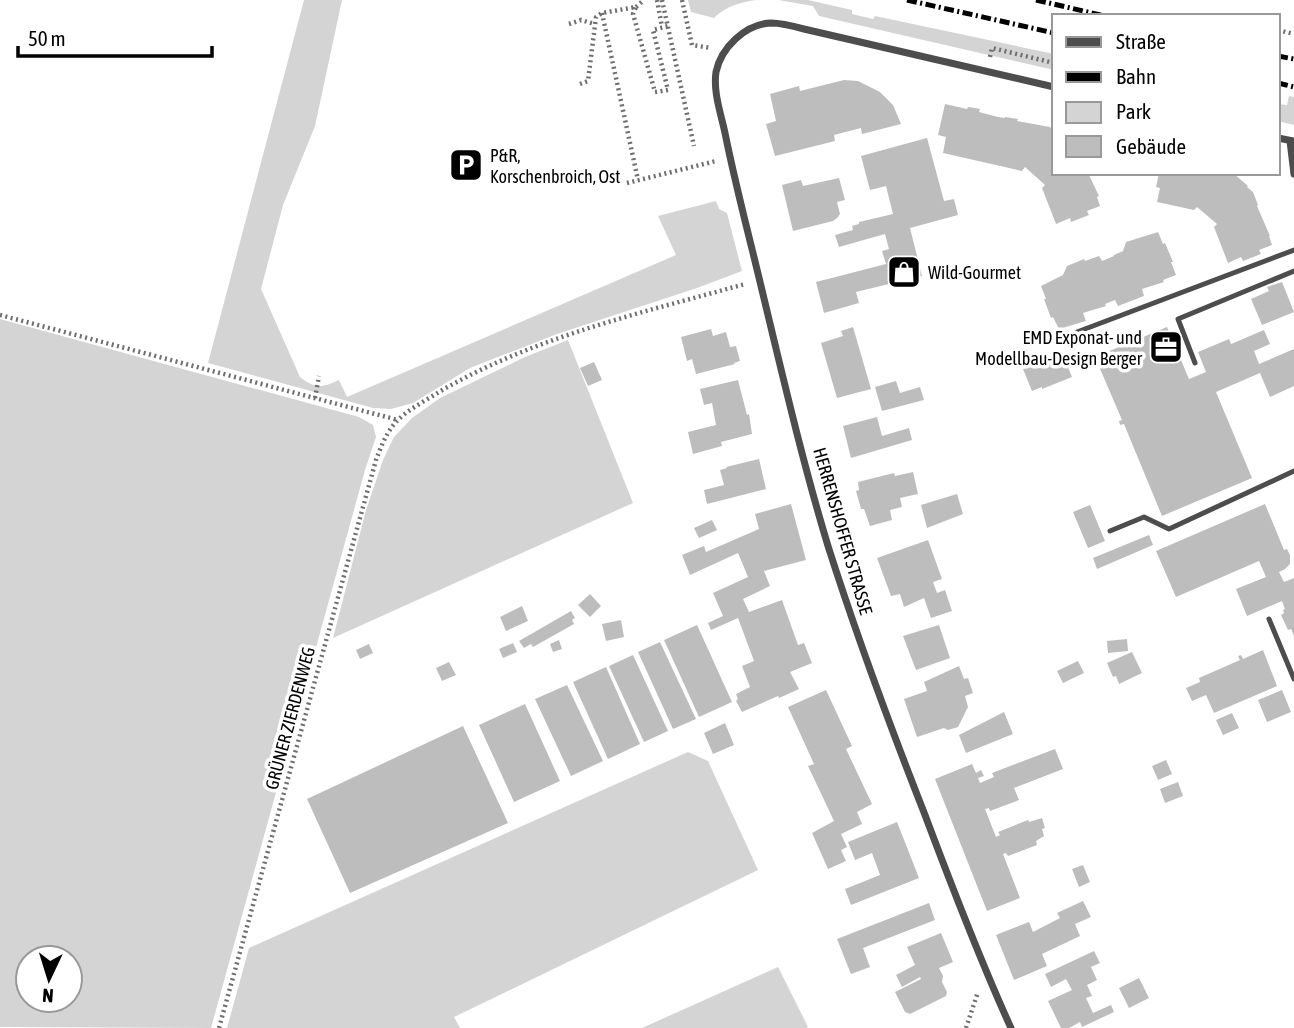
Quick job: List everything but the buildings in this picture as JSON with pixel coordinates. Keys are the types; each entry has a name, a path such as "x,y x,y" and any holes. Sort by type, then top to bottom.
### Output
{"street":[{"name":"HERRENSHOFFER STRASSE","path":"987,71 772,23 744,32 726,50 717,70 716,87 739,196 813,492 846,601 909,774 1011,1028"},
{"path":"987,71 1052,87"},
{"path":"1292,141 1294,174"}],"lane":[{"path":"1077,332 1294,250"},
{"path":"1195,363 1178,319 1294,271"},
{"path":"1110,531 1144,517 1169,529 1294,471"},
{"path":"1269,618 1294,679"}],"path":[{"path":"644,0 633,14 655,92 668,90 653,30 665,27"},
{"path":"657,0 694,146"},
{"path":"662,0 665,27"},
{"path":"682,0 692,46 726,50"},
{"path":"580,84 589,81 596,17 602,13 636,7"},
{"path":"602,13 638,180"},
{"path":"569,24 581,20 595,24"},
{"path":"987,71 992,48 1052,62"},
{"path":"627,183 698,166"},
{"path":"0,315 398,420 456,383 517,354 583,330 760,279"},
{"path":"314,398 319,376"},
{"name":"GRÜNER ZIERDENWEG","path":"219,1028 376,460 386,437 398,420"},
{"path":"966,1028 986,971"}],"green space":[{"path":"304,0 342,0 315,126 283,205 261,289 300,377 305,381 319,386 339,380 347,397 676,255 658,216 716,201 719,209 727,213 742,271 557,334 470,368 413,403 391,409 373,408 208,363"},
{"path":"688,0 757,0 734,5 714,18 691,12"},
{"path":"778,0 808,0 852,10 852,14 873,19 875,16 1052,54 1052,70 819,16 813,6"},
{"path":"1289,96 1294,97 1294,125 1280,122 1280,104 1287,105"},
{"path":"0,319 359,417 373,425 376,437 211,1028 0,1027"},
{"path":"568,340 633,503 333,638 366,510 394,437 412,418 440,398 525,357"},
{"path":"688,752 708,761 758,870 454,1017 460,1028 227,1028 249,948"},
{"path":"778,967 808,1027 806,1028 642,1028"}],"railway":[{"path":"907,0 1052,33"},
{"path":"1036,0 1096,14"},
{"path":"1280,56 1294,59"},
{"path":"1280,84 1294,87"}],"place":[{"name":"P&R, Korschenbroich, Ost","path":"466,165"},
{"name":"Wild-Gourmet","path":"904,272"},
{"name":"EMD Exponat- und Modellbau-Design Berger","path":"1166,347"}]}
